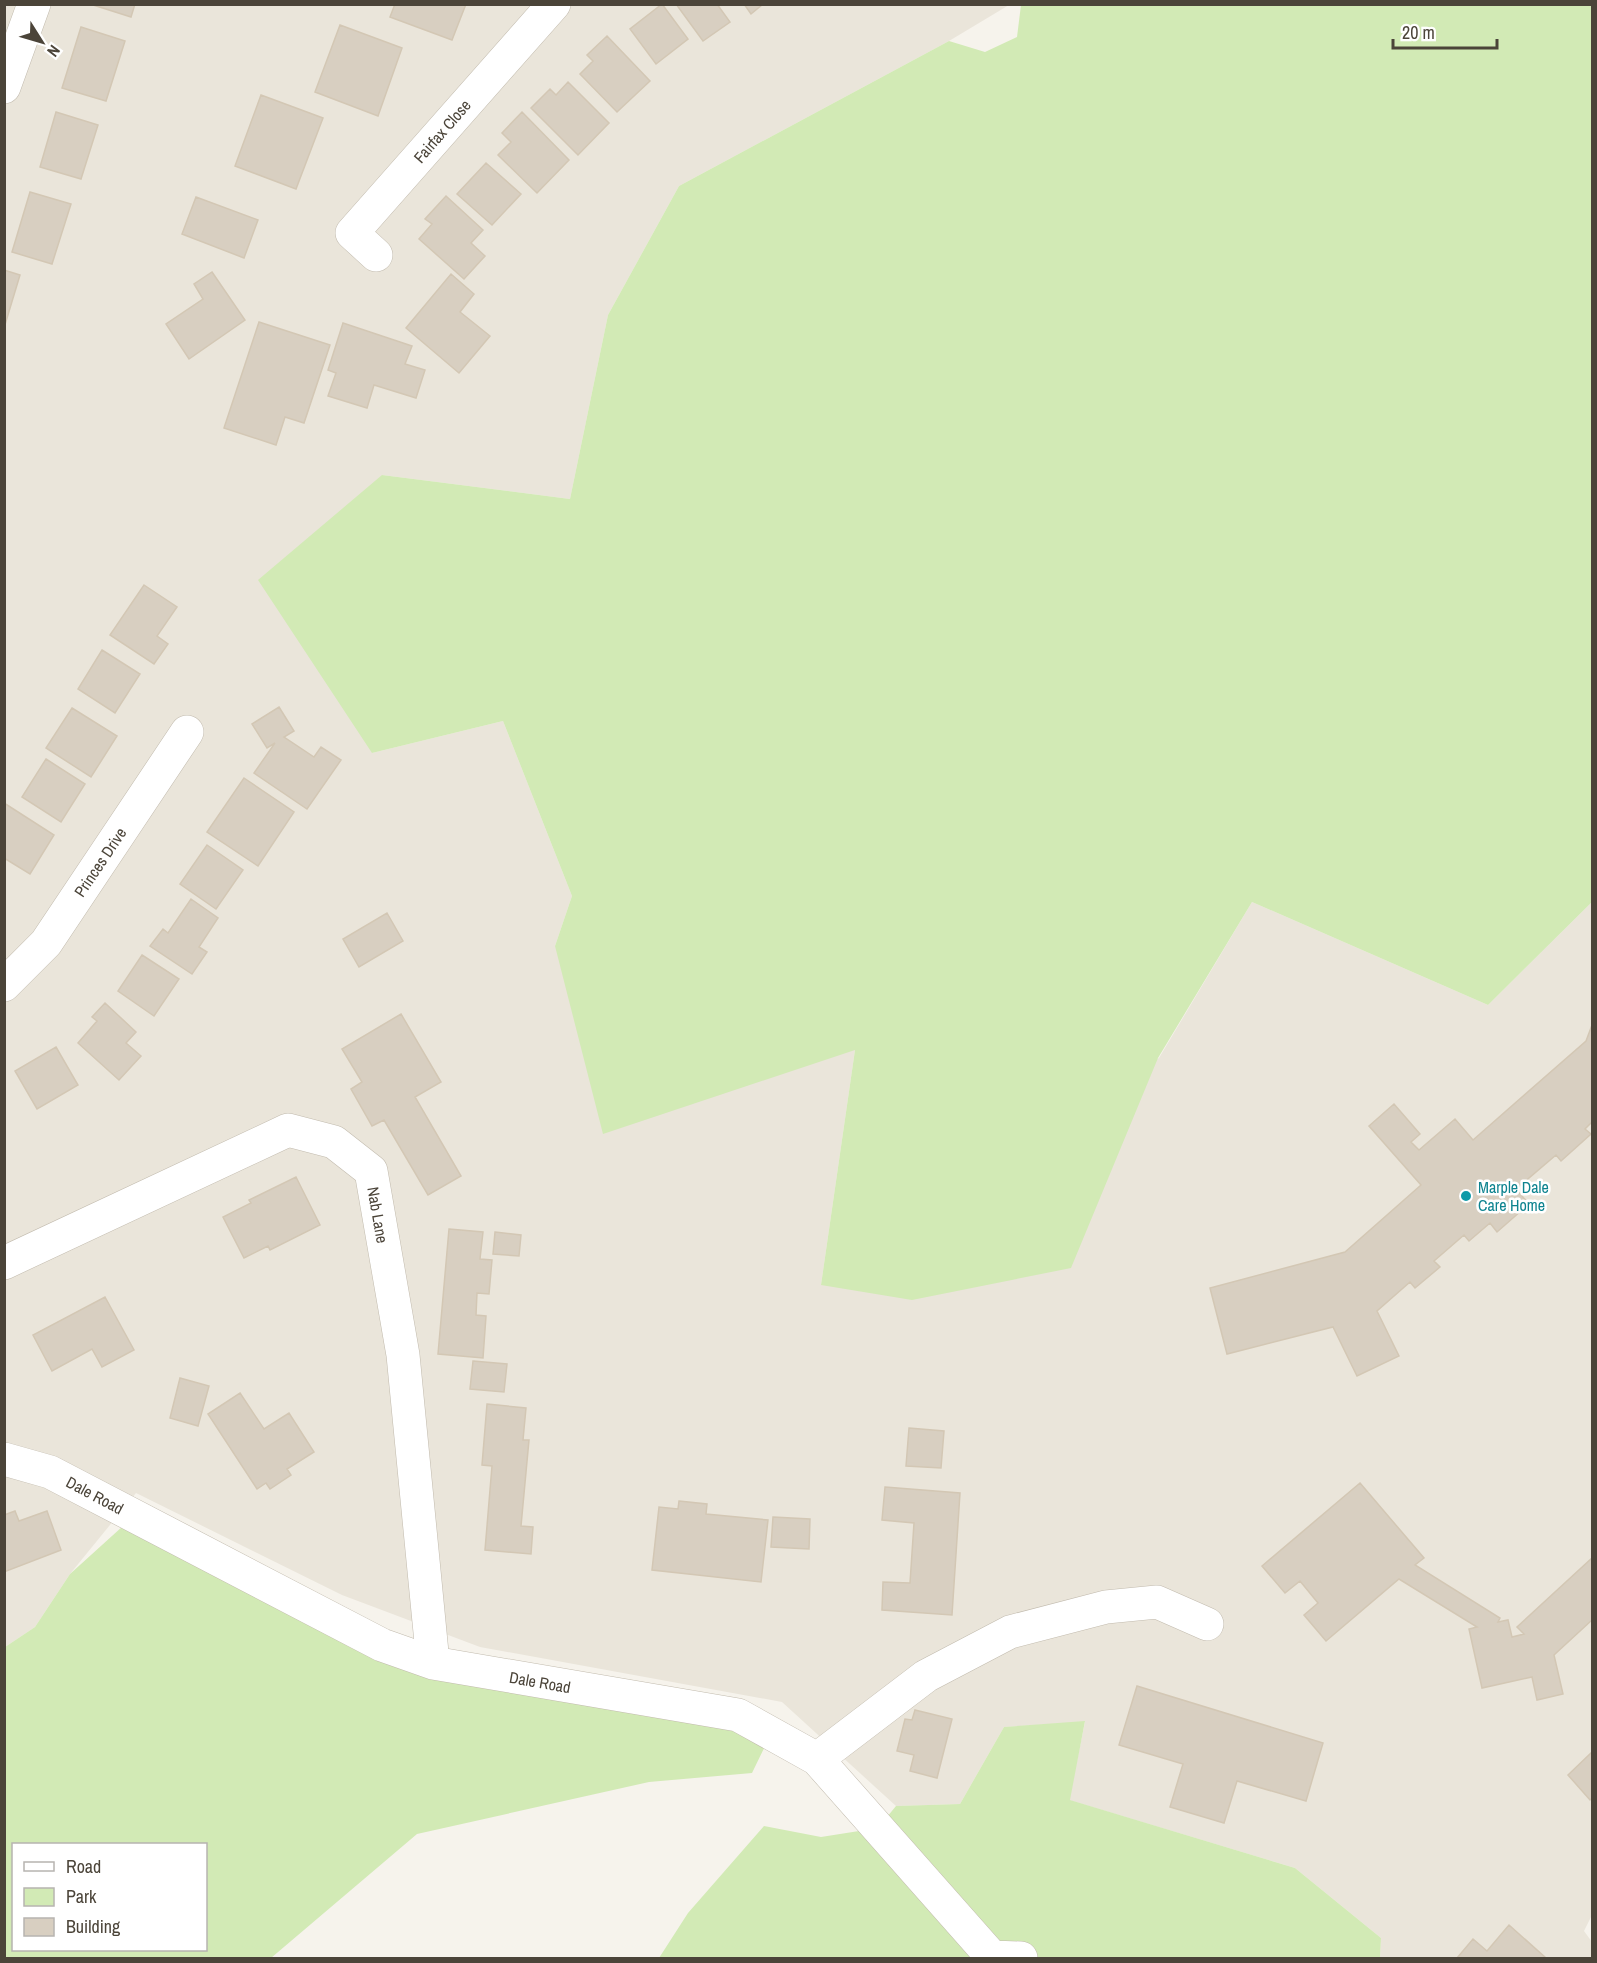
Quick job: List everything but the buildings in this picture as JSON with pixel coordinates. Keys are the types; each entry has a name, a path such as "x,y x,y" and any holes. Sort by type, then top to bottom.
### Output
{"street":[{"path":"4,87 34,4"},
{"name":"Fairfax Close","path":"376,255 351,233 554,4"},
{"name":"Princes Drive","path":"4,985 46,943 187,732"},
{"name":"Nab Lane","path":"4,1263 288,1130 334,1142 371,1172 403,1355 433,1663"},
{"name":"Dale Road","path":"4,1460 50,1472 382,1645 433,1663 738,1715 817,1759 992,1957 1021,1959"},
{"path":"817,1759 926,1676 1010,1632 1106,1607 1157,1602 1207,1624"}],"shaded area":[{"path":"5,5 1009,5 949,41 679,186 608,315 570,499 382,475 372,753 503,721 572,896 555,946 855,1050 821,1285 1159,1058 1252,902 1488,1005 1592,902 1592,1915 1584,1931 1592,1942 1592,1958 1380,1958 1381,1938 1295,1868 1069,1800 1085,1722 1004,1727 960,1804 896,1806 782,1702 480,1647 342,1595 136,1493 70,1574 35,1627 5,1647"}],"green space":[{"path":"1021,5 1592,5 1592,902 1488,1005 1252,902 1158,1058 1071,1268 912,1300 821,1285 855,1050 603,1134 555,946 572,896 503,721 372,753 258,580 382,475 570,499 608,315 679,186 949,41 985,52 1017,37"},
{"path":"123,1526 382,1645 771,1734 752,1773 649,1782 417,1834 271,1958 5,1958 5,1647 35,1627 70,1574"},
{"path":"1085,1721 1070,1800 1295,1868 1381,1938 1380,1958 659,1958 688,1913 764,1826 821,1837 878,1828 896,1806 960,1804 1004,1727"}],"place":[{"name":"Marple Dale Care Home","path":"1466,1196"}]}
